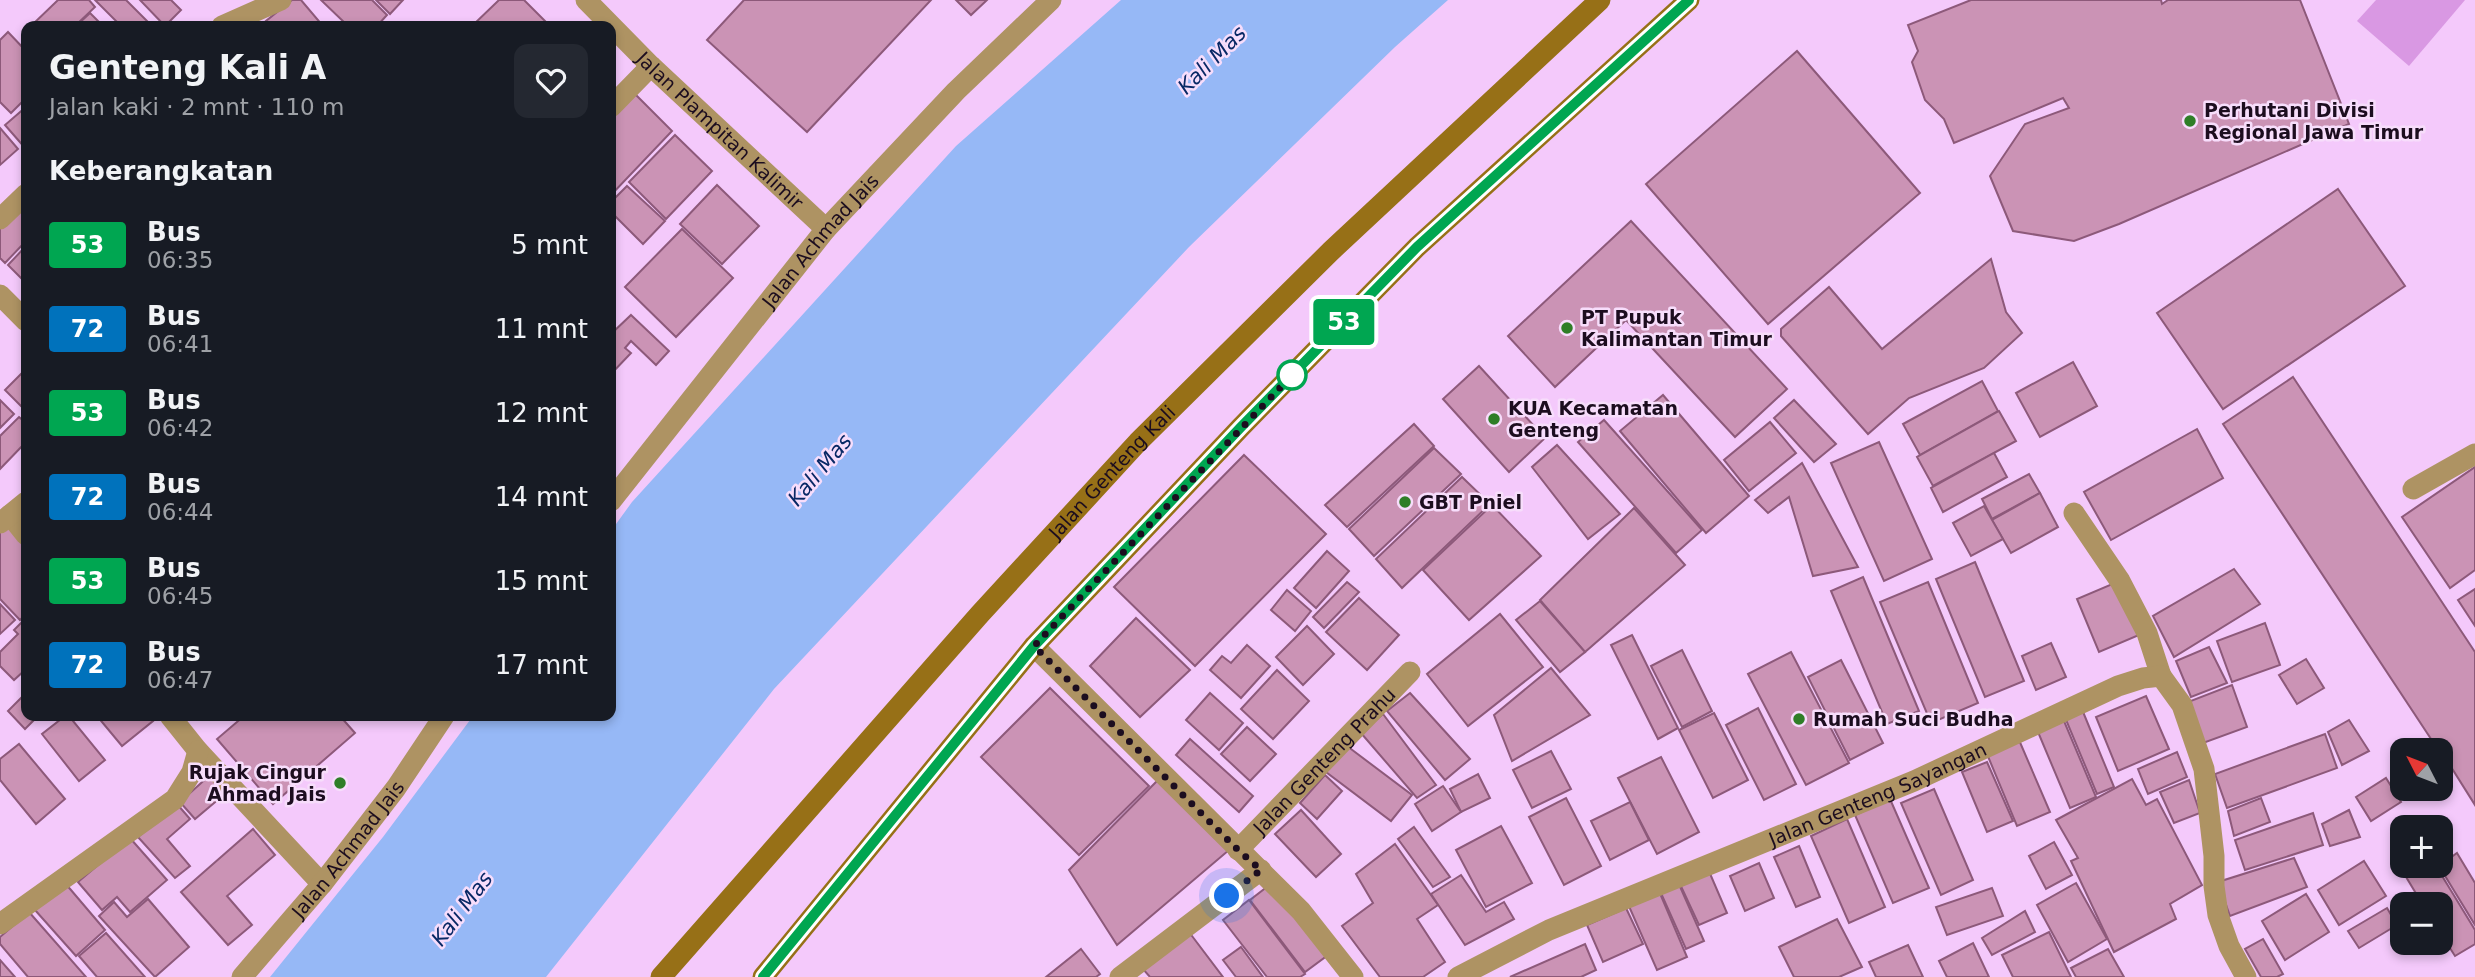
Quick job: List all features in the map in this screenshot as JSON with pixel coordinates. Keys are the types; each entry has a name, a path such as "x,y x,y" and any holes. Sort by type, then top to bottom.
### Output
{"main road":[{"name":"Jalan Genteng Kali","path":"661,977 980,614 1138,442 1331,251 1600,0"},
{"path":"763,977 1034,646 1241,427 1417,247 1689,0"}],"street":[{"path":"233,21 281,0"},
{"name":"Jalan Plampitan Kalimir","path":"586,0 607,21"},
{"name":"Jalan Achmad Jais","path":"616,495 826,229 956,91 1051,0"},
{"name":"Jalan Plampitan Kalimir","path":"616,30 826,229"},
{"path":"616,102 651,66"},
{"path":"0,219 21,199"},
{"path":"0,295 21,316"},
{"path":"2413,489 2475,454"},
{"path":"2074,513 2120,581 2147,633 2161,676 2182,705 2204,769 2218,915 2229,946 2246,977"},
{"path":"1034,646 1301,911 1353,977"},
{"name":"Jalan Genteng Prahu","path":"1238,850 1410,672"},
{"name":"Jalan Genteng Sayangan","path":"1458,977 1549,930 1914,781 2118,686 2143,678 2161,676"},
{"path":"174,721 198,751 322,884"},
{"name":"Jalan Achmad Jais","path":"242,977 322,884 396,788 441,721"},
{"path":"0,924 175,799 192,772 198,751"},
{"path":"1120,977 1261,870"}],"shaded area":[{"path":"2376,0 2465,0 2409,66 2357,21"}],"water":[{"name":"Kali Mas","path":"1121,0 1448,0 1395,47 1189,247 774,689 546,977 270,977 383,837 469,721 616,721 616,524 632,502 956,146"}],"building":[{"path":"58,0 89,0 95,7 80,21 36,21"},
{"path":"95,0 126,0 147,21 116,21"},
{"path":"140,0 171,0 181,10 170,21 160,21"},
{"path":"292,0 301,0 319,21 266,21"},
{"path":"321,0 372,0 387,15 382,21 343,21"},
{"path":"376,0 403,0 390,14"},
{"path":"499,0 524,0 545,21 477,21"},
{"path":"744,0 931,0 807,132 707,40"},
{"path":"956,0 987,0 971,15"},
{"name":"Perhutani Divisi Regional Jawa Timur","path":"1971,0 2161,0 2162,4 2168,0 2300,0 2349,124 2074,241 2013,231 1990,176 2025,124 2069,108 2063,98 1954,143 1944,119 1925,100 1912,62 1918,51 1908,25"},
{"path":"90,13 98,21 81,21"},
{"path":"8,32 21,46 21,103 11,113 0,102 0,40"},
{"path":"1797,51 1920,193 1768,324 1646,184"},
{"path":"635,94 672,131 616,190 616,114"},
{"path":"21,111 21,143 5,125"},
{"path":"0,128 18,149 0,165"},
{"path":"675,135 712,171 666,219 629,182"},
{"path":"717,185 759,226 722,264 680,224"},
{"path":"627,186 665,221 643,244 616,217 616,197"},
{"path":"2338,189 2405,286 2223,409 2157,313"},
{"path":"19,201 21,246 5,263 0,258 0,220"},
{"name":"PT Pupuk Kalimantan Timur","path":"1631,221 1787,389 1735,437 1626,320 1555,387 1508,336"},
{"path":"682,229 733,278 676,337 625,287"},
{"path":"21,251 21,278 8,265"},
{"path":"1991,259 2006,312 2022,333 1984,368 1909,398 1868,434 1781,336 1781,329 1829,287 1882,349"},
{"path":"631,315 669,351 656,365 631,341 625,348 631,353 616,369 616,329"},
{"path":"2073,362 2097,406 2040,437 2016,393"},
{"name":"KUA Kecamatan Genteng","path":"1479,366 1545,438 1509,472 1443,399"},
{"path":"21,374 21,406 5,390"},
{"path":"2293,377 2475,652 2475,805 2454,772 2454,738 2430,738 2223,424"},
{"path":"1982,381 1998,411 1920,455 1903,424"},
{"path":"1663,395 1749,496 1706,533 1620,431"},
{"path":"0,400 14,414 0,428"},
{"path":"1794,400 1836,444 1814,462 1774,418"},
{"path":"1999,411 2016,441 1933,486 1917,457"},
{"path":"19,417 21,419 21,447 0,469 0,436"},
{"path":"1604,420 1702,530 1676,553 1578,442"},
{"path":"1770,422 1796,453 1749,491 1724,460"},
{"path":"1414,424 1434,446 1347,527 1325,505"},
{"path":"2197,429 2223,478 2111,540 2084,492"},
{"path":"1879,442 1932,559 1884,581 1831,463"},
{"path":"1557,445 1620,514 1588,539 1532,467"},
{"name":"GBT Pniel","path":"1434,448 1461,474 1374,556 1349,529"},
{"path":"1994,453 2007,477 1943,512 1931,488"},
{"path":"1244,455 1326,534 1195,666 1114,587"},
{"path":"1802,463 1858,567 1813,576 1789,497 1768,513 1755,500"},
{"path":"2475,467 2475,570 2450,588 2402,517"},
{"path":"2029,474 2040,493 1992,519 1982,499"},
{"path":"1462,477 1490,504 1402,588 1376,559"},
{"path":"2040,493 2058,527 2011,553 1992,520"},
{"path":"1492,505 1541,556 1469,620 1423,570"},
{"path":"1984,506 2003,539 1971,556 1953,523"},
{"path":"1634,508 1685,565 1585,652 1540,600"},
{"path":"4,522 21,540 20,620 0,599 0,526"},
{"path":"1327,551 1349,571 1316,608 1294,588"},
{"path":"1975,562 2024,681 1985,697 1936,579"},
{"path":"2234,569 2260,604 2174,657 2153,616"},
{"path":"1863,577 1919,711 1887,724 1831,591"},
{"path":"1347,582 1359,592 1324,628 1313,617"},
{"path":"1928,582 1978,703 1931,723 1880,602"},
{"path":"2117,582 2139,635 2099,652 2077,599"},
{"path":"2475,589 2475,626 2458,600"},
{"path":"1287,590 1311,611 1295,631 1271,610"},
{"path":"1359,598 1399,635 1367,670 1326,632"},
{"path":"1540,601 1585,652 1560,672 1516,620"},
{"path":"0,604 15,620 0,634"},
{"path":"1500,614 1543,667 1468,726 1427,674"},
{"path":"1136,618 1190,670 1140,717 1090,666"},
{"path":"21,623 21,674 14,680 0,666 0,652 18,634 14,630"},
{"path":"2265,623 2280,665 2232,682 2217,641"},
{"path":"1307,626 1334,654 1303,685 1276,657"},
{"path":"1632,635 1678,728 1658,739 1611,645"},
{"path":"2051,643 2066,677 2036,690 2022,656"},
{"path":"1247,645 1270,666 1241,698 1210,670 1222,656 1231,663"},
{"path":"2209,647 2227,683 2191,697 2176,661"},
{"path":"1682,650 1712,711 1682,727 1651,666"},
{"name":"Rumah Suci Budha","path":"1791,652 1849,763 1806,785 1748,674"},
{"path":"2306,659 2324,688 2297,704 2279,675"},
{"path":"1841,660 1883,743 1850,760 1808,677"},
{"path":"1551,668 1590,715 1512,761 1494,715"},
{"path":"1277,670 1309,701 1273,739 1241,709"},
{"path":"2232,685 2247,727 2203,743 2188,702"},
{"path":"1050,688 1149,786 1079,855 981,757"},
{"path":"1210,693 1243,723 1219,750 1186,720"},
{"path":"1410,693 1470,759 1445,780 1387,711"},
{"path":"2146,696 2169,749 2118,771 2096,717"},
{"path":"21,698 21,721 33,721 25,729 8,711"},
{"path":"2081,707 2114,787 2097,794 2064,715"},
{"path":"1758,708 1796,784 1764,800 1726,725"},
{"path":"1714,713 1748,780 1713,798 1679,730"},
{"path":"1383,714 1436,785 1417,798 1361,733"},
{"path":"2349,720 2369,751 2342,765 2328,732"},
{"path":"59,721 73,721 105,760 79,781 42,734"},
{"path":"101,721 153,721 122,746"},
{"path":"238,721 344,721 355,733 273,804 217,739"},
{"path":"2064,721 2096,797 2070,808 2038,732"},
{"path":"1247,727 1276,754 1250,781 1221,754"},
{"path":"2325,734 2337,768 2227,808 2215,774"},
{"path":"1190,739 1253,796 1239,812 1176,755"},
{"path":"2019,740 2050,812 2017,826 1987,754"},
{"path":"19,744 65,799 36,824 0,780 0,759"},
{"path":"1347,746 1412,795 1391,821 1326,772"},
{"path":"1551,751 1571,789 1532,808 1513,770"},
{"path":"2177,752 2187,777 2148,794 2138,769"},
{"path":"1661,757 1699,832 1657,854 1618,778"},
{"path":"1987,762 2013,821 1987,832 1962,772"},
{"path":"1478,774 1490,798 1461,812 1450,789"},
{"path":"210,775 226,793 195,819 180,802"},
{"path":"1325,775 1342,791 1317,819 1300,803"},
{"path":"2386,778 2390,784 2390,802 2401,802 2371,821 2356,797"},
{"path":"2132,779 2146,805 2157,799 2202,885 2170,904 2176,919 2114,952 2071,861 2078,858 2056,820"},
{"path":"1158,780 1229,850 1117,945 1069,870"},
{"path":"2189,780 2200,813 2174,823 2160,792"},
{"path":"1443,786 1461,812 1432,831 1415,804"},
{"path":"1934,789 1973,880 1941,895 1901,803"},
{"path":"1566,798 1601,866 1564,885 1529,817"},
{"path":"2261,798 2270,822 2234,836 2228,811"},
{"path":"1890,799 1929,888 1893,903 1855,815"},
{"path":"1630,802 1649,840 1610,860 1591,821"},
{"path":"177,804 190,819 167,839 190,866 175,878 138,837"},
{"path":"1301,810 1341,854 1316,877 1275,834"},
{"path":"2349,810 2360,837 2330,846 2322,824"},
{"path":"2313,813 2323,845 2245,870 2235,840"},
{"path":"1847,819 1885,907 1849,923 1811,836"},
{"path":"1501,826 1532,883 1486,907 1456,850"},
{"path":"1414,827 1450,877 1433,887 1398,839"},
{"path":"253,829 275,855 227,896 252,925 228,945 181,892"},
{"path":"130,838 167,880 130,912 117,897 102,910 78,882"},
{"path":"2054,842 2072,875 2046,889 2029,856"},
{"path":"1395,844 1438,905 1417,919 1445,962 1423,977 1380,977 1342,926 1373,903 1356,874"},
{"path":"1799,846 1820,897 1796,907 1774,857"},
{"path":"2457,853 2475,883 2475,925 2446,878 2453,878 2453,856"},
{"path":"2294,858 2307,887 2230,916 2218,882"},
{"path":"2364,861 2386,896 2339,925 2318,890"},
{"path":"1759,863 1774,898 1745,911 1730,876"},
{"path":"1708,869 1727,913 1699,925 1679,882"},
{"path":"1461,875 1486,912 1504,902 1514,919 1465,945 1431,894"},
{"path":"2407,878 2443,878 2452,892 2415,892"},
{"path":"1678,882 1704,941 1686,949 1660,891"},
{"path":"65,883 105,930 76,956 35,910"},
{"path":"1272,883 1328,955 1305,972 1250,900"},
{"path":"2076,883 2107,939 2068,962 2037,905"},
{"path":"1992,888 2003,916 1947,935 1936,907"},
{"path":"1659,891 1687,957 1657,970 1628,904"},
{"path":"2306,894 2329,932 2285,960 2262,921"},
{"path":"2453,894 2475,930 2475,944 2455,956"},
{"path":"148,899 189,947 155,977 99,916 114,902 127,917"},
{"path":"1249,900 1305,974 1300,977 1267,977 1223,920"},
{"path":"1626,908 1643,944 1603,962 1587,925"},
{"path":"2387,908 2390,913 2390,929 2359,948 2348,931"},
{"path":"2025,911 2035,932 1992,955 1982,938"},
{"path":"29,912 86,977 28,977 0,944 0,937"},
{"path":"1837,919 1862,967 1839,977 1794,977 1779,947"},
{"path":"1189,932 1223,977 1150,977 1142,968"},
{"path":"2049,932 2071,977 2013,977 2002,955"},
{"path":"106,933 145,977 97,977 79,956"},
{"path":"2263,939 2283,974 2277,977 2261,977 2245,949"},
{"path":"1973,943 1989,977 1947,977 1939,961"},
{"path":"1585,944 1596,970 1581,977 1510,977"},
{"path":"1908,945 1923,977 1876,977 1869,962"},
{"path":"1241,947 1263,977 1236,977 1223,960"},
{"path":"1081,949 1100,974 1096,977 1046,977"},
{"path":"2108,949 2124,977 2076,977 2071,968"},
{"path":"0,960 15,977 0,977"}],"bus line":[{"name":"53","path":"763,977 1034,646 1241,427 1417,247 1689,0"}],"place":[{"name":"Perhutani Divisi Regional Jawa Timur","path":"2190,121"},
{"name":"PT Pupuk Kalimantan Timur","path":"1567,328"},
{"name":"KUA Kecamatan Genteng","path":"1494,419"},
{"name":"GBT Pniel","path":"1405,502"},
{"name":"Rumah Suci Budha","path":"1799,719"},
{"name":"Rujak Cingur Ahmad Jais","path":"340,783"}],"route":[{"path":"1227,896 1261,870 1034,646 1294,373 1292,375"}]}
